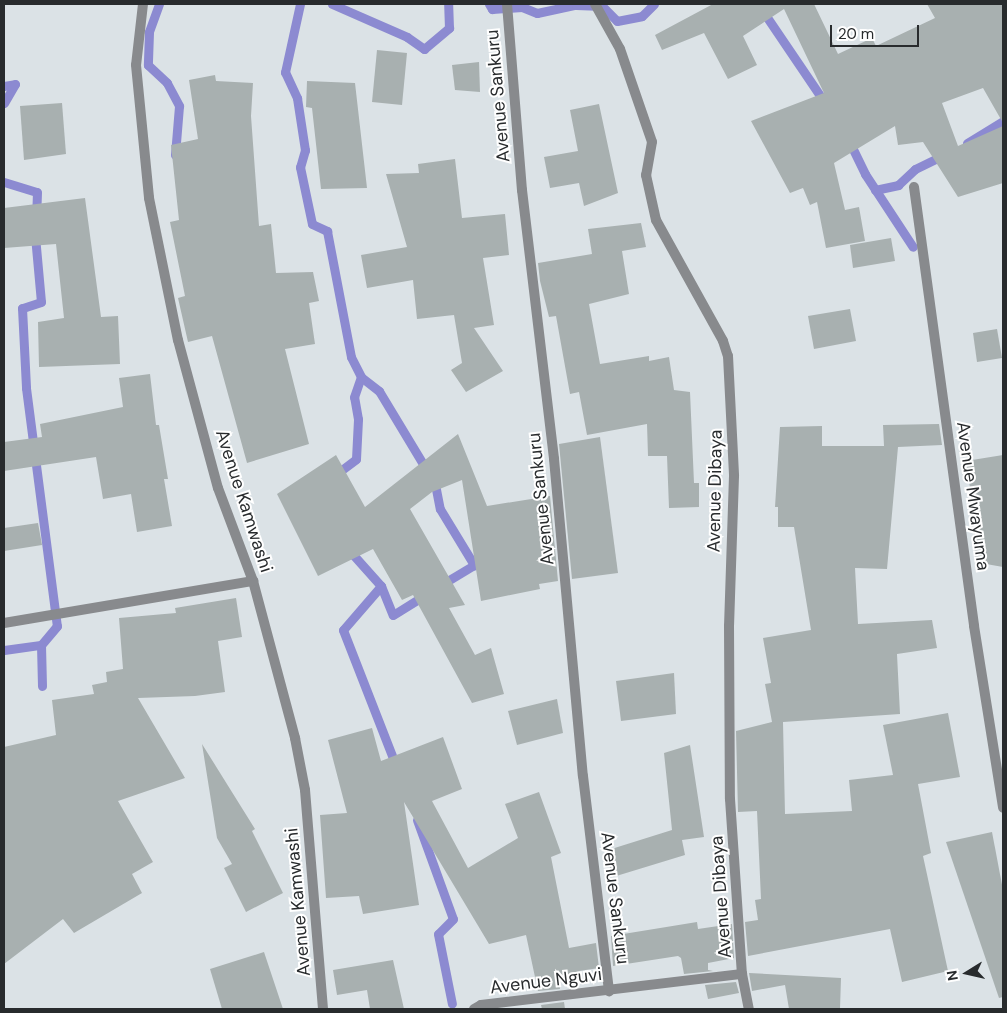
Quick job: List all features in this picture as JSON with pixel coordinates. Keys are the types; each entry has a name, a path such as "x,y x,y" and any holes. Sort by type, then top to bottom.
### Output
{"street":[{"name":"Avenue Kamwashi","path":"143,4 136,65 149,198 178,340 218,488 253,581 284,684 305,790 323,1009"},
{"name":"Avenue Sankuru","path":"507,4 522,190 554,459 583,776 609,990"},
{"name":"Avenue Dibaya","path":"596,4 624,57 652,142 646,175 656,220 728,356 734,476 729,644 730,799 742,974 749,1009"},
{"name":"Avenue Mwayuma","path":"914,186 974,626 1003,808"},
{"path":"4,624 253,581"},
{"name":"Avenue Nguvi","path":"474,1009 481,1005 742,974"}],"building":[{"path":"713,4 814,4 838,54 872,38 876,46 935,18 927,4 1003,4 1003,123 983,88 942,103 958,146 1003,126 1003,183 958,197 923,142 898,145 895,126 834,163 845,210 859,207 865,241 826,248 817,202 810,205 803,188 790,193 751,121 824,93 784,9 743,36 757,65 728,79 704,33 662,50 655,35"},
{"path":"377,50 407,53 402,105 372,102"},
{"path":"479,62 480,92 455,90 452,65"},
{"path":"215,75 216,81 253,83 251,116 259,226 271,224 276,273 313,272 319,301 309,303 315,344 285,349 309,444 247,463 212,336 188,342 178,298 185,296 170,222 179,220 171,145 198,139 189,80"},
{"path":"307,81 355,83 367,188 321,189 312,108 306,107"},
{"path":"62,103 66,154 24,160 20,106"},
{"path":"599,104 618,193 584,206 579,183 550,188 544,157 578,151 570,110"},
{"path":"455,159 462,218 505,214 509,255 483,258 494,325 474,328 503,371 466,392 451,370 462,363 454,315 417,319 413,280 367,288 361,255 407,247 386,174 419,173 418,164"},
{"path":"85,198 101,317 118,316 120,364 39,367 38,322 64,318 56,244 4,248 4,208"},
{"path":"641,223 646,247 622,251 629,294 589,304 600,364 649,356 649,361 669,357 674,390 690,392 694,483 699,483 699,507 669,508 667,456 648,456 647,424 587,435 579,392 570,394 556,316 549,317 540,281 538,263 592,254 588,229"},
{"path":"891,238 895,261 853,268 850,245"},
{"path":"850,309 856,341 814,349 808,316"},
{"path":"997,329 1002,358 977,362 973,333"},
{"path":"150,374 156,425 159,425 168,479 164,479 172,526 137,532 131,494 103,499 96,457 4,471 4,442 42,437 40,424 123,407 119,378"},
{"path":"939,424 942,445 898,447 887,569 855,568 858,624 932,620 937,648 897,654 900,714 783,722 785,814 852,811 849,780 893,775 883,725 948,713 960,777 918,784 931,853 923,856 948,971 902,982 890,929 748,956 745,922 758,920 755,900 761,899 757,811 738,812 736,731 772,722 765,684 771,683 763,638 811,630 794,527 778,527 778,507 775,507 780,427 822,426 822,446 884,446 883,425"},
{"path":"458,434 487,506 550,496 558,581 539,584 540,589 481,601 462,480 432,492 410,509 465,605 449,608 475,655 491,648 504,694 472,703 413,595 402,600 373,549 318,576 277,494 336,455 365,507"},
{"path":"600,437 618,573 572,579 559,444"},
{"path":"1003,455 1003,567 975,562 974,515 966,461"},
{"path":"38,523 42,545 4,551 4,528"},
{"path":"236,598 242,637 218,641 225,692 195,696 138,698 185,778 118,801 153,862 132,874 142,893 74,933 63,919 4,964 4,747 56,735 52,700 94,694 92,685 107,682 106,672 123,669 119,618 176,613 175,608"},
{"path":"674,673 676,714 621,721 616,681"},
{"path":"557,699 563,733 517,745 508,711"},
{"path":"372,728 381,761 443,737 462,789 432,801 468,868 518,838 505,804 539,792 561,853 551,857 569,948 596,943 599,968 579,971 580,976 559,983 560,989 538,991 526,935 489,944 404,802 419,905 363,914 359,896 326,898 320,815 347,813 328,740"},
{"path":"202,744 255,829 252,831 283,893 246,912 224,868 232,864 217,838"},
{"path":"690,745 704,837 682,840 685,855 613,877 605,851 672,830 664,753"},
{"path":"992,832 1003,890 1003,997 999,998 946,842"},
{"path":"697,922 698,929 732,924 734,958 708,963 708,970 713,971 684,974 681,958 678,956 613,966 611,936"},
{"path":"264,952 283,1009 222,1009 210,969"},
{"path":"393,960 404,1009 370,1009 367,990 337,995 333,970"},
{"path":"749,973 841,978 840,1009 789,1009 785,985 752,991"},
{"path":"736,982 739,993 708,999 705,985"},
{"path":"564,1002 565,1009 542,1009 541,1005"}],"waterway":[{"path":"159,4 149,32 148,65 167,83 179,106 175,155"},
{"path":"300,4 285,72 297,98 305,150 300,167 312,224 327,231 351,357 361,377 379,391 435,484 440,509 474,565 441,585"},
{"path":"332,4 407,37 424,49 449,28 448,4"},
{"path":"489,4 492,9 522,7 537,13 576,5 602,6 617,21 642,16 654,4"},
{"path":"758,4 825,103"},
{"path":"4,86 15,84 4,103"},
{"path":"967,143 1003,121"},
{"path":"849,141 865,174 913,247"},
{"path":"875,190 898,185 915,169 944,155"},
{"path":"4,182 37,192 36,215"},
{"path":"35,236 41,302 22,308 26,388 57,626 41,645 42,686"},
{"path":"335,475 356,459 358,419 354,397 361,377"},
{"path":"348,549 381,586 343,630 396,766"},
{"path":"381,586 393,615 425,595"},
{"path":"4,650 41,645"},
{"path":"417,820 453,919 438,934 452,1004"}]}
